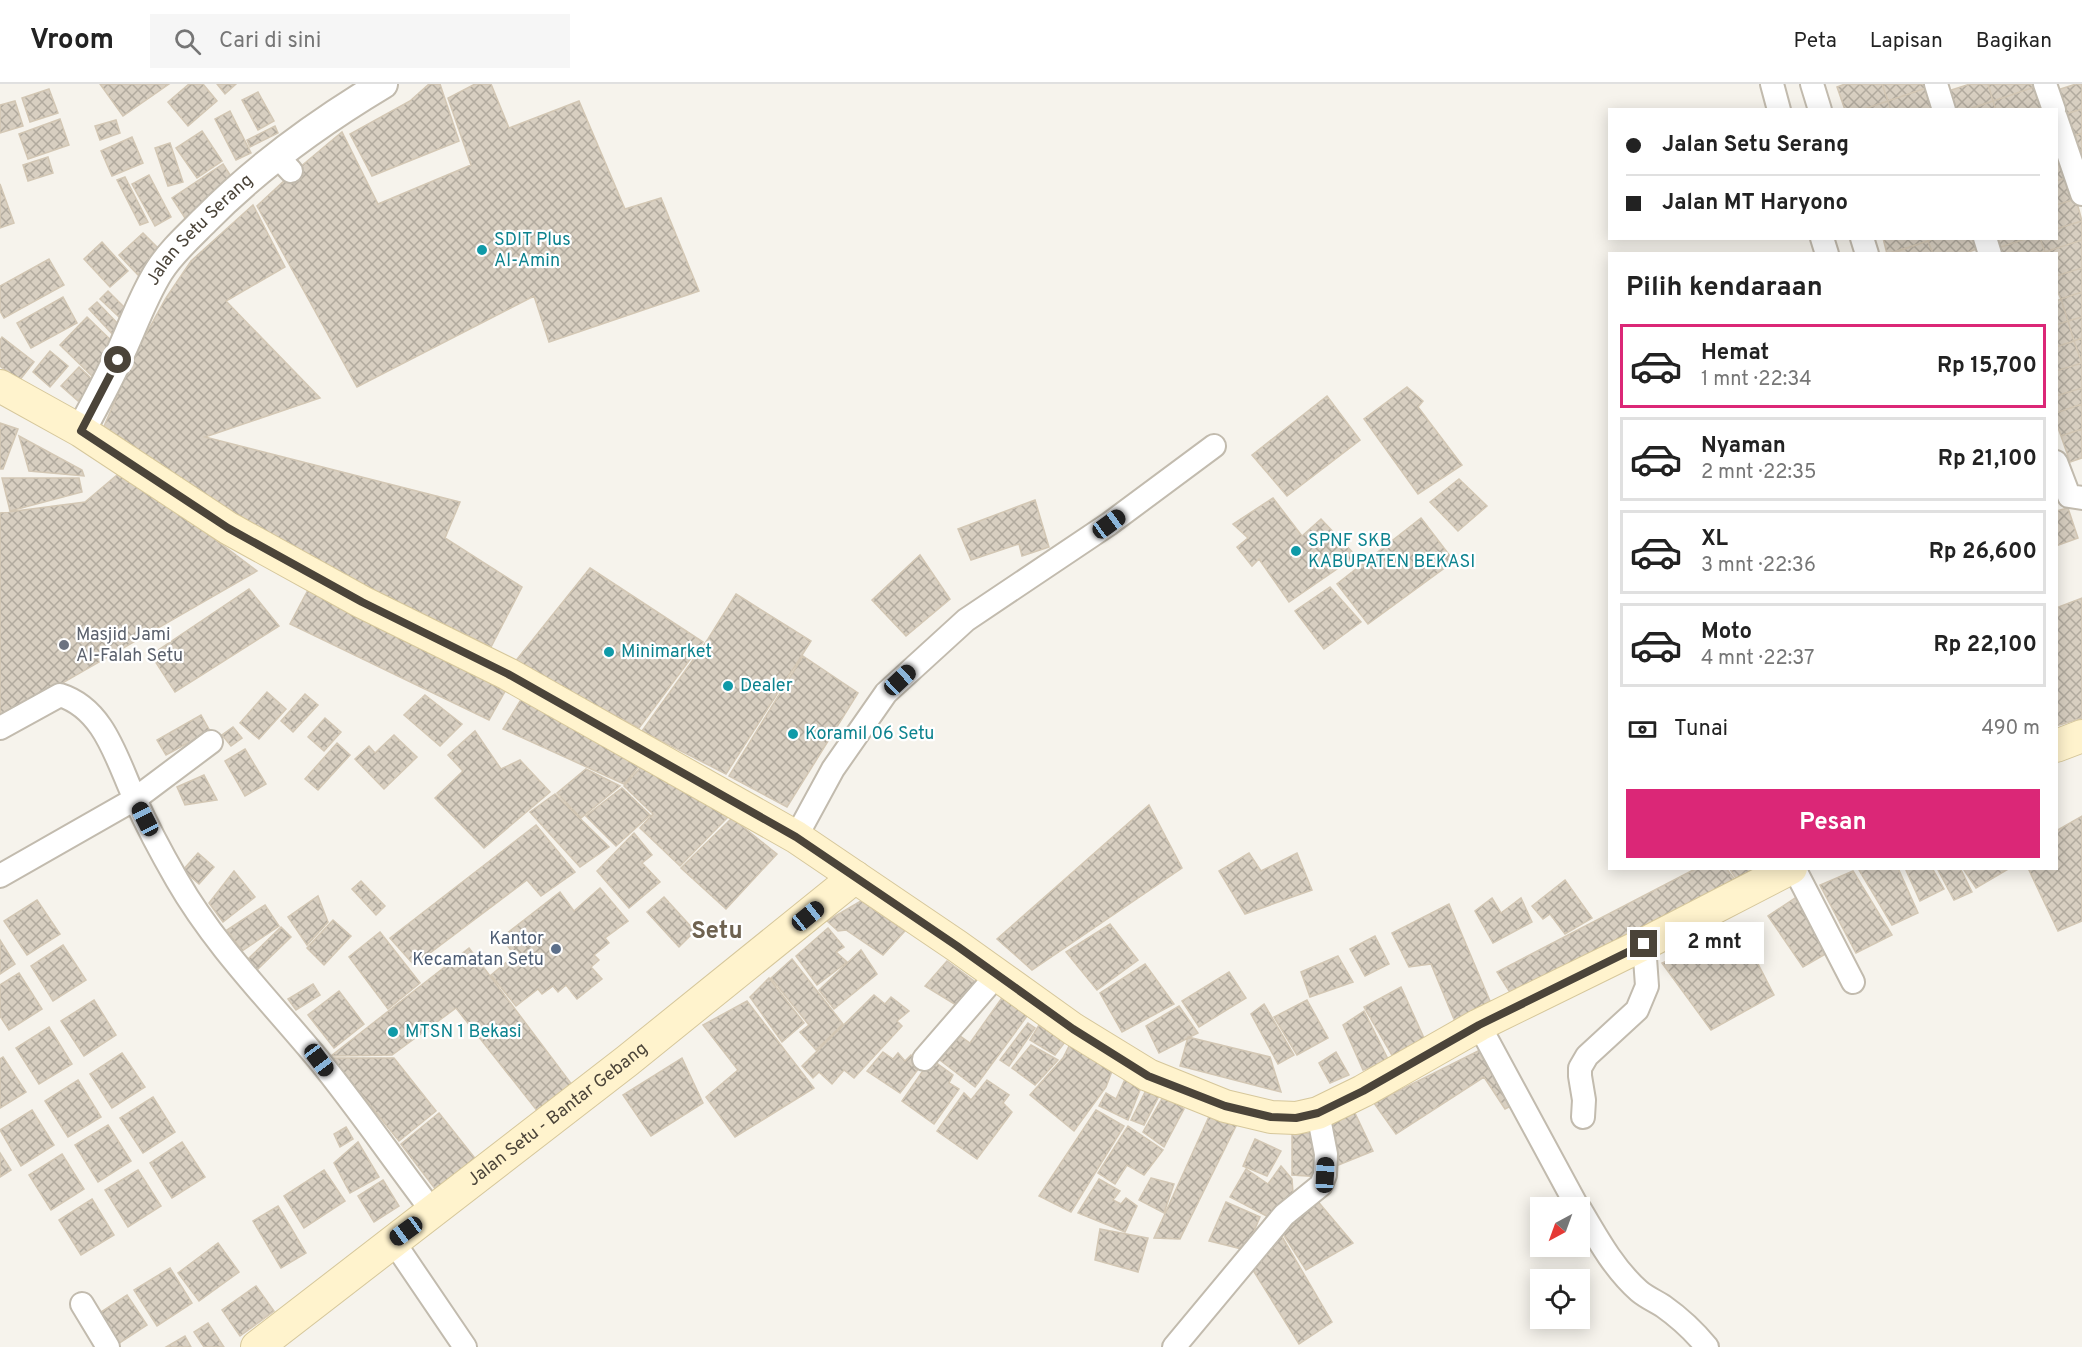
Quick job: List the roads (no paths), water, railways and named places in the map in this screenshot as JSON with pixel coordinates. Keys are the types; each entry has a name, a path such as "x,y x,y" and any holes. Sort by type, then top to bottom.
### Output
{"main road":[{"path":"0,386 81,431 228,528 362,602 508,674 796,837 957,946 1073,1029 1148,1076 1225,1106 1271,1117 1296,1118 1318,1113 1363,1091 1479,1025 1789,870"},
{"path":"2058,745 2082,736"},
{"name":"Jalan Setu - Bantar Gebang","path":"257,1347 645,1047 855,878"}],"street":[{"name":"Jalan Setu Serang","path":"81,431 118,360 143,300 160,270 186,239 230,194 284,163 334,114 383,84"},
{"path":"1772,84 1778,108"},
{"path":"1812,84 1819,108"},
{"path":"1935,84 1943,108"},
{"path":"2045,84 2053,108"},
{"path":"2058,124 2082,194"},
{"path":"796,837 833,769 886,693 966,620 1109,524 1214,446"},
{"path":"2058,467 2069,496 2082,498"},
{"path":"0,728 60,695 67,697 86,711 111,741 135,799 177,880 215,939 319,1060 433,1212"},
{"path":"0,876 135,799 211,742"},
{"path":"1794,870 1853,982"},
{"path":"1583,1117 1584,1100 1580,1068 1587,1056 1637,1010 1647,986 1644,944"},
{"path":"924,1059 996,976"},
{"path":"1479,1025 1573,1197"},
{"path":"1174,1347 1284,1215 1320,1185 1325,1175 1326,1154 1318,1113"},
{"path":"1590,1226 1605,1251 1628,1280 1641,1293 1663,1306 1687,1325 1707,1347"},
{"path":"393,1241 465,1347"},
{"path":"82,1304 108,1347"}],"place":[{"name":"SDIT Plus Al-Amin","path":"482,250"},
{"name":"SPNF SKB KABUPATEN BEKASI","path":"1296,551"},
{"name":"Masjid Jami Al-Falah Setu","path":"64,645"},
{"name":"Minimarket","path":"609,652"},
{"name":"Dealer","path":"728,686"},
{"name":"Koramil 06 Setu","path":"793,734"},
{"name":"Kantor Kecamatan Setu","path":"556,949"},
{"name":"MTSN 1 Bekasi","path":"393,1032"}],"district":[{"name":"Setu","path":"717,932"}]}
